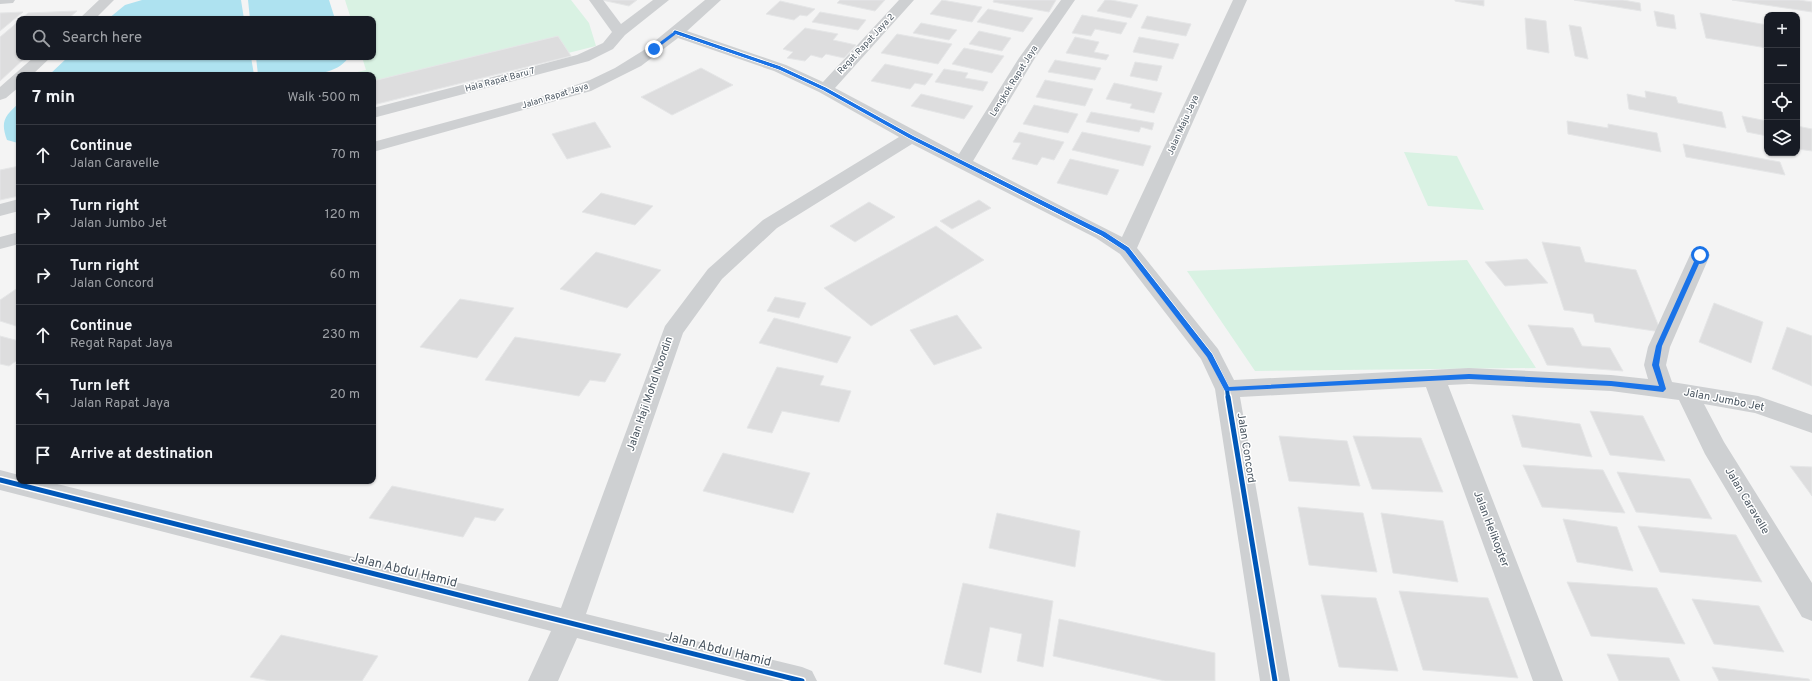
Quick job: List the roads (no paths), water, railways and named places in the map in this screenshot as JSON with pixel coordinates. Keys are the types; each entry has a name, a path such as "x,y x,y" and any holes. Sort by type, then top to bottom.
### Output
{"street":[{"path":"0,0 8,0"},
{"path":"89,16 107,0"},
{"path":"596,0 620,32 662,0"},
{"name":"Jalan Rapat Jaya","path":"376,146 438,131 569,93 606,79 631,66 714,0"},
{"name":"Regat Rapat Jaya 2","path":"825,89 907,0"},
{"name":"Lengkok Rapat Jaya","path":"963,163 1026,58 1068,0"},
{"name":"Jalan Maju Jaya","path":"1127,249 1240,0"},
{"name":"Hala Rapat Baru 7","path":"376,112 583,58 608,46 620,32"},
{"name":"Jalan Concord","path":"675,32 780,68 825,89 911,137 1103,234 1127,249 1210,355 1227,389 1275,681"},
{"path":"26,72 40,60"},
{"path":"0,95 16,81"},
{"name":"Jalan Haji Mohd Noordin","path":"543,681 569,623 673,331 716,274 770,224 911,137"},
{"path":"0,210 16,206"},
{"path":"0,243 16,239"},
{"name":"Jalan Caravelle","path":"1700,255 1659,346 1655,365 1714,447 1812,608"},
{"name":"Jalan Jumbo Jet","path":"1227,389 1469,376 1611,383 1675,391 1758,405 1812,424"},
{"name":"Jalan Helikopter","path":"1434,378 1548,681"},
{"name":"Jalan Abdul Hamid","path":"6,478 16,481"},
{"name":"Jalan Abdul Hamid","path":"29,484 569,623 802,681"}],"water":[{"path":"142,0 241,0 244,16 112,16 125,5"},
{"path":"248,0 329,0 334,16 250,16"},
{"path":"65,60 252,60 254,72 52,72"},
{"path":"256,60 346,60 341,65 323,72 258,72"},
{"path":"16,106 16,142 7,140 4,128 5,119"}]}
